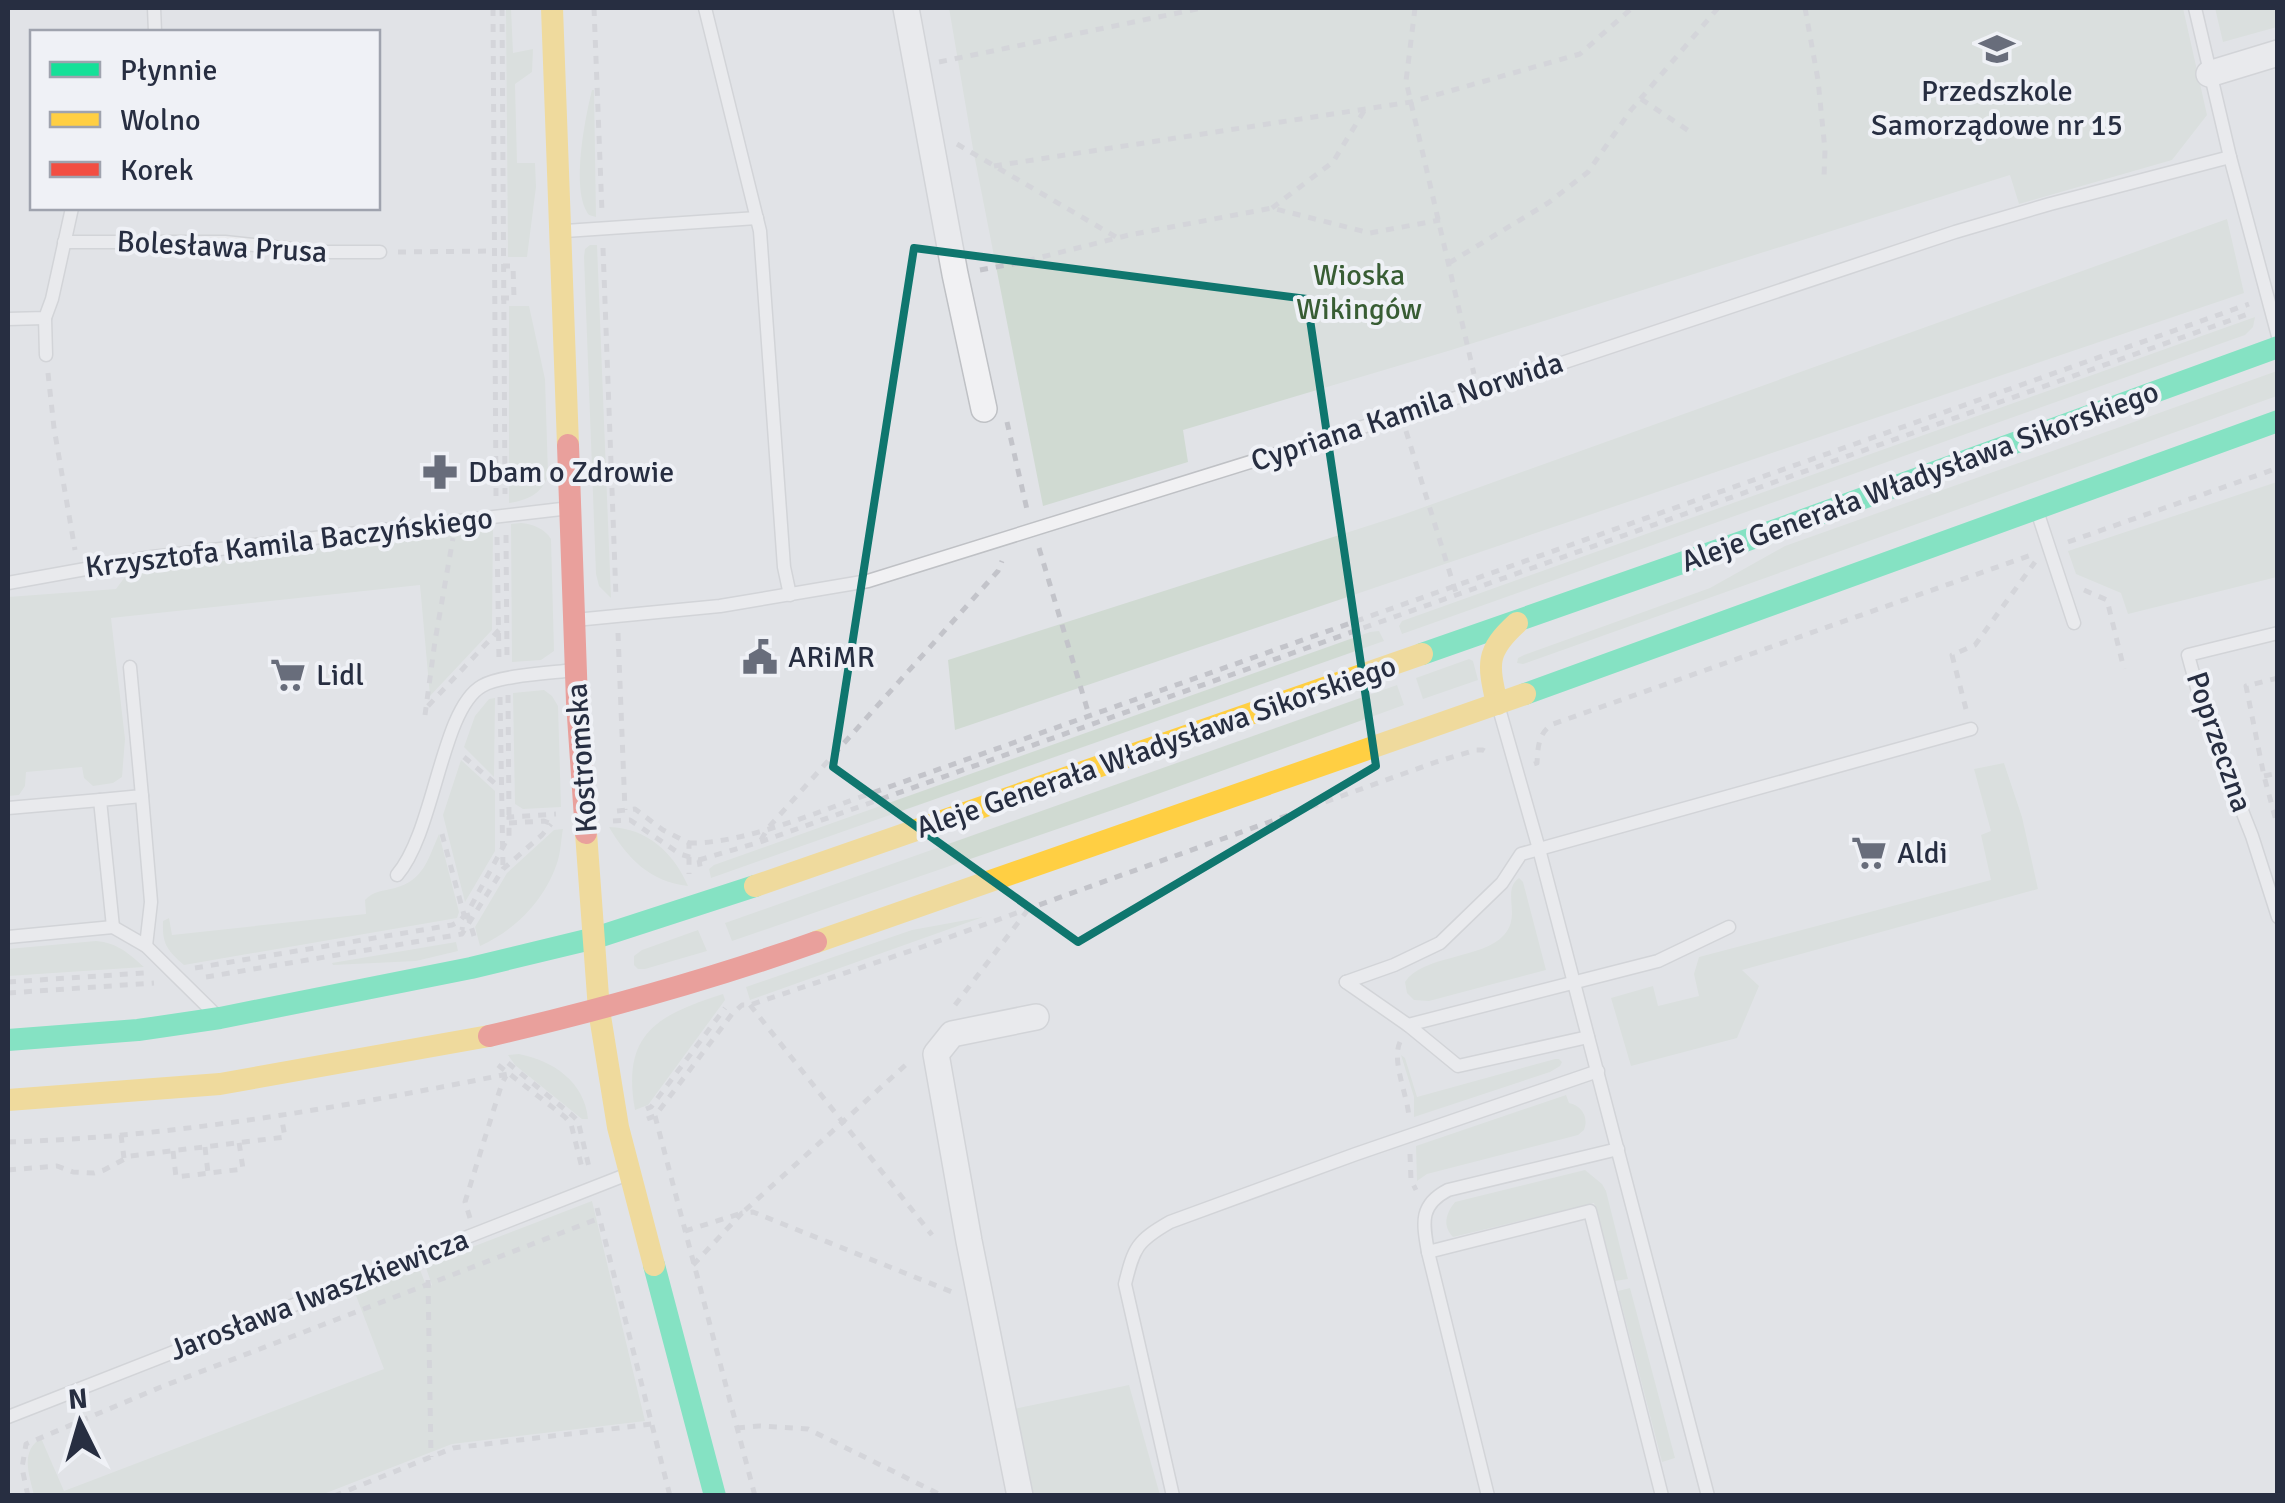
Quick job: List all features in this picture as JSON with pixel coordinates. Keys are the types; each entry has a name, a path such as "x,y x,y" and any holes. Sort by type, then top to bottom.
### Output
{"main road":[{"name":"Kostromska","path":"552,8 576,670 599,1010 618,1126 715,1496"},
{"name":"Aleje Generała Władysława Sikorskiego","path":"8,1040 138,1030 220,1018 470,968 594,938 734,894 1788,526 2278,348"},
{"path":"8,1100 220,1084 461,1043 599,1010 732,972 1498,704 2278,421"},
{"path":"1498,704 1490,655 1494,642 1522,619"}],"street":[{"path":"906,8 984,409"},
{"path":"2210,74 2278,53"},
{"path":"1020,1496 968,1241 936,1054 952,1034 1036,1017"}],"lane":[{"path":"705,8 760,231 784,567 790,595"},
{"path":"2194,8 2278,336"},
{"name":"Cypriana Kamila Norwida","path":"574,620 720,606 868,581 1478,392 1955,232 2230,157"},
{"path":"46,355 45,318 72,210"},
{"path":"561,232 757,218"},
{"name":"Bolesława Prusa","path":"64,242 225,242 320,252 380,252"},
{"path":"8,318 45,318"},
{"name":"Krzysztofa Kamila Baczyńskiego","path":"8,583 152,557 570,508"},
{"path":"2036,508 2074,623"},
{"name":"Poprzeczna","path":"2278,633 2188,655 2205,717 2252,836 2278,917"},
{"path":"130,667 151,902 146,946"},
{"path":"397,875 410,861 448,743 460,711 472,694 484,684 576,670"},
{"path":"1498,704 1540,849 1708,1496"},
{"path":"1588,1037 1458,1066 1346,982 1440,944 1502,883 1519,855 1971,729"},
{"path":"8,808 142,796"},
{"path":"100,800 113,927"},
{"path":"8,937 113,927 146,946 220,1018"},
{"path":"1408,1025 1658,961 1729,927"},
{"path":"1173,1496 1125,1284 1132,1256 1144,1237 1170,1222 1598,1071"},
{"path":"1488,1496 1428,1252 1425,1214 1433,1198 1448,1190 1618,1149"},
{"name":"Jarosława Iwaszkiewicza","path":"8,1417 631,1174"},
{"path":"1428,1252 1590,1211 1662,1496"}],"path":[{"path":"493,8 495,190"},
{"path":"502,8 508,679"},
{"path":"594,8 625,810"},
{"path":"931,64 1202,8"},
{"path":"1415,8 1406,81 1478,392"},
{"path":"994,166 1411,102 1580,54 1632,8"},
{"path":"1449,263 1548,204 1588,172 1641,98 1718,8"},
{"path":"1805,8 1818,80 1824,177"},
{"path":"1641,98 1689,131"},
{"path":"972,272 1272,208 1334,162 1366,108"},
{"path":"946,138 1118,238"},
{"path":"1272,208 1370,234 1440,220"},
{"path":"380,252 495,251"},
{"path":"495,266 503,266"},
{"path":"496,298 504,298"},
{"path":"689,843 768,828 2268,302"},
{"path":"506,821 586,817 630,820 680,854 698,860 760,842 1457,596 2268,302"},
{"path":"46,355 54,428 79,570"},
{"path":"1401,414 1457,596"},
{"path":"2050,549 2278,468"},
{"path":"456,520 425,712 499,630"},
{"path":"760,842 768,828 998,571 1012,536"},
{"path":"755,1496 655,1116 742,1005 1028,909 1470,752 1490,753 1500,774 1538,763 1540,739 1548,726 2043,551 1975,645 1952,655 1971,729"},
{"path":"2060,580 2107,600 2124,670"},
{"path":"2278,678 2246,686 2278,828"},
{"path":"190,969 460,921 509,836 508,694"},
{"path":"448,743 500,786"},
{"path":"2264,776 2278,772"},
{"path":"506,821 551,824 586,817"},
{"path":"426,820 440,828 476,946"},
{"path":"206,978 462,934 504,869 551,824"},
{"path":"698,860 703,880"},
{"path":"950,1011 1028,909"},
{"path":"462,934 466,913"},
{"path":"8,982 150,973"},
{"path":"8,993 162,983"},
{"path":"750,1005 932,1235"},
{"path":"1408,1025 1395,1052 1408,1105"},
{"path":"693,1265 742,1213 918,1054"},
{"path":"505,1056 506,1062 578,1121 590,1172"},
{"path":"492,1058 571,1124 584,1174 592,1188"},
{"path":"8,1142 61,1141 281,1115 508,1074"},
{"path":"474,1234 465,1202 483,1137 508,1074"},
{"path":"8,1170 57,1166 94,1173 124,1158 284,1136 281,1115"},
{"path":"121,1134 124,1158"},
{"path":"1410,1136 1411,1180 1416,1190"},
{"path":"173,1150 176,1177 243,1169 239,1142"},
{"path":"205,1147 208,1173"},
{"path":"685,1231 753,1212 959,1294"},
{"path":"28,1496 22,1468 26,1444 162,1387 600,1218 670,1496"},
{"path":"429,1283 431,1457"},
{"path":"334,1496 453,1448 652,1424"},
{"path":"737,1428 808,1429 942,1496"}],"highlighted area":[{"path":"914,248 1307,299 1376,766 1078,942 833,767"}],"green space":[{"path":"506,8 511,8 513,53 533,49 532,72 515,84 517,163 535,163 536,187 527,257 508,257"},
{"name":"Wioska Wikingów","path":"949,8 2183,8 2207,115 2172,160 2019,204 2010,175 1183,430 1188,462 1043,506"},
{"path":"2215,8 2277,8 2277,27 2223,42"},
{"path":"592,90 596,217 589,215 580,190 583,136"},
{"path":"2227,219 2244,293 955,730 948,660 1402,515"},
{"path":"590,245 597,245 611,598 599,586 596,574 584,257"},
{"path":"509,306 529,306 545,379 548,475 533,495 509,503"},
{"path":"2255,317 2253,327 2245,335 1402,634 1399,626 1402,621"},
{"path":"2277,371 2277,396 1517,663 1524,655 1710,588 1785,546"},
{"path":"2277,482 2277,577 2128,614 2121,593 2076,574 2068,551"},
{"path":"511,524 538,528 551,539 554,651 541,660 512,662"},
{"path":"493,525 492,630 430,696 420,585 111,618 125,739 122,777 113,783 93,786 84,778 82,767 26,772 25,786 19,795 8,796 8,597 116,589 127,574"},
{"path":"1379,631 1384,641 711,878 709,869 714,865"},
{"path":"1469,659 1478,680 1423,699 1416,678"},
{"path":"1397,685 1404,705 1130,804 732,941 725,923"},
{"path":"544,690 558,706 561,807 523,809 515,804 513,693"},
{"path":"495,698 494,777 464,747 475,716 489,699"},
{"path":"461,760 495,791 495,851 465,902 443,815"},
{"path":"2004,763 2022,817 2038,889 1742,970 1759,986 1737,1038 1631,1066 1611,998 1653,986 1658,1006 1699,996 1694,974 1699,957 1991,880 1981,835 1991,831 1974,769"},
{"path":"609,827 635,832 657,844 675,863 688,886 674,884 641,867"},
{"path":"563,829 558,860 538,900 506,931 480,946 475,927 507,873 554,830"},
{"path":"439,834 459,912 457,918 184,965 165,941 163,921 169,918 172,935 366,914 368,897 405,884 419,874"},
{"path":"1519,878 1546,970 1429,1001 1414,1000 1407,993 1405,982 1413,973 1482,949 1504,935 1511,919 1512,890"},
{"path":"983,917 750,1000 746,987 912,930"},
{"path":"698,930 707,951 645,969 634,965 634,956 642,950"},
{"path":"96,941 117,946 144,967 8,976 8,949"},
{"path":"456,942 458,951 416,961 332,963"},
{"path":"723,994 725,1000 648,1105 635,1110 634,1062 649,1031 680,1010"},
{"path":"519,1054 544,1062 565,1075 580,1094 588,1119 582,1119 508,1055"},
{"path":"1401,1055 1417,1097 1555,1059 1562,1062 1550,1072 1414,1117 1414,1097"},
{"path":"1566,1095 1585,1117 1584,1130 1578,1135 1427,1174 1417,1181 1416,1146"},
{"path":"1585,1170 1606,1191 1628,1279 1615,1281 1594,1203 1453,1237 1447,1228 1455,1202"},
{"path":"592,1201 645,1421 452,1444 321,1495 34,1495 28,1457 41,1438 64,1491 384,1369 355,1293 419,1267 427,1288 432,1285 425,1265"},
{"path":"1630,1288 1675,1458 1662,1462 1618,1291"},
{"path":"1129,1385 1160,1495 1031,1495 1014,1409"}],"traffic: fast":[{"path":"1422,654 2278,347"},
{"path":"1525,694 2278,421"},
{"path":"8,1040 138,1030 220,1018 471,968 595,938 755,886"},
{"path":"654,1265 715,1496"}],"traffic: slow":[{"path":"552,8 568,445"},
{"path":"1497,704 1492,659 1499,642 1517,623"},
{"path":"755,886 1422,654"},
{"path":"816,942 1525,694"},
{"path":"586,833 599,1010 618,1127 654,1265"},
{"path":"8,1100 220,1084 489,1036"}],"traffic: jam":[{"path":"568,445 586,833"},
{"path":"489,1036 654,994 816,942"}],"place":[{"name":"Przedszkole Samorządowe nr 15","path":"1997,49"},
{"name":"Dbam o Zdrowie","path":"440,472"},
{"name":"ARiMR","path":"760,657"},
{"name":"Lidl","path":"288,675"},
{"name":"Aldi","path":"1869,853"}]}
